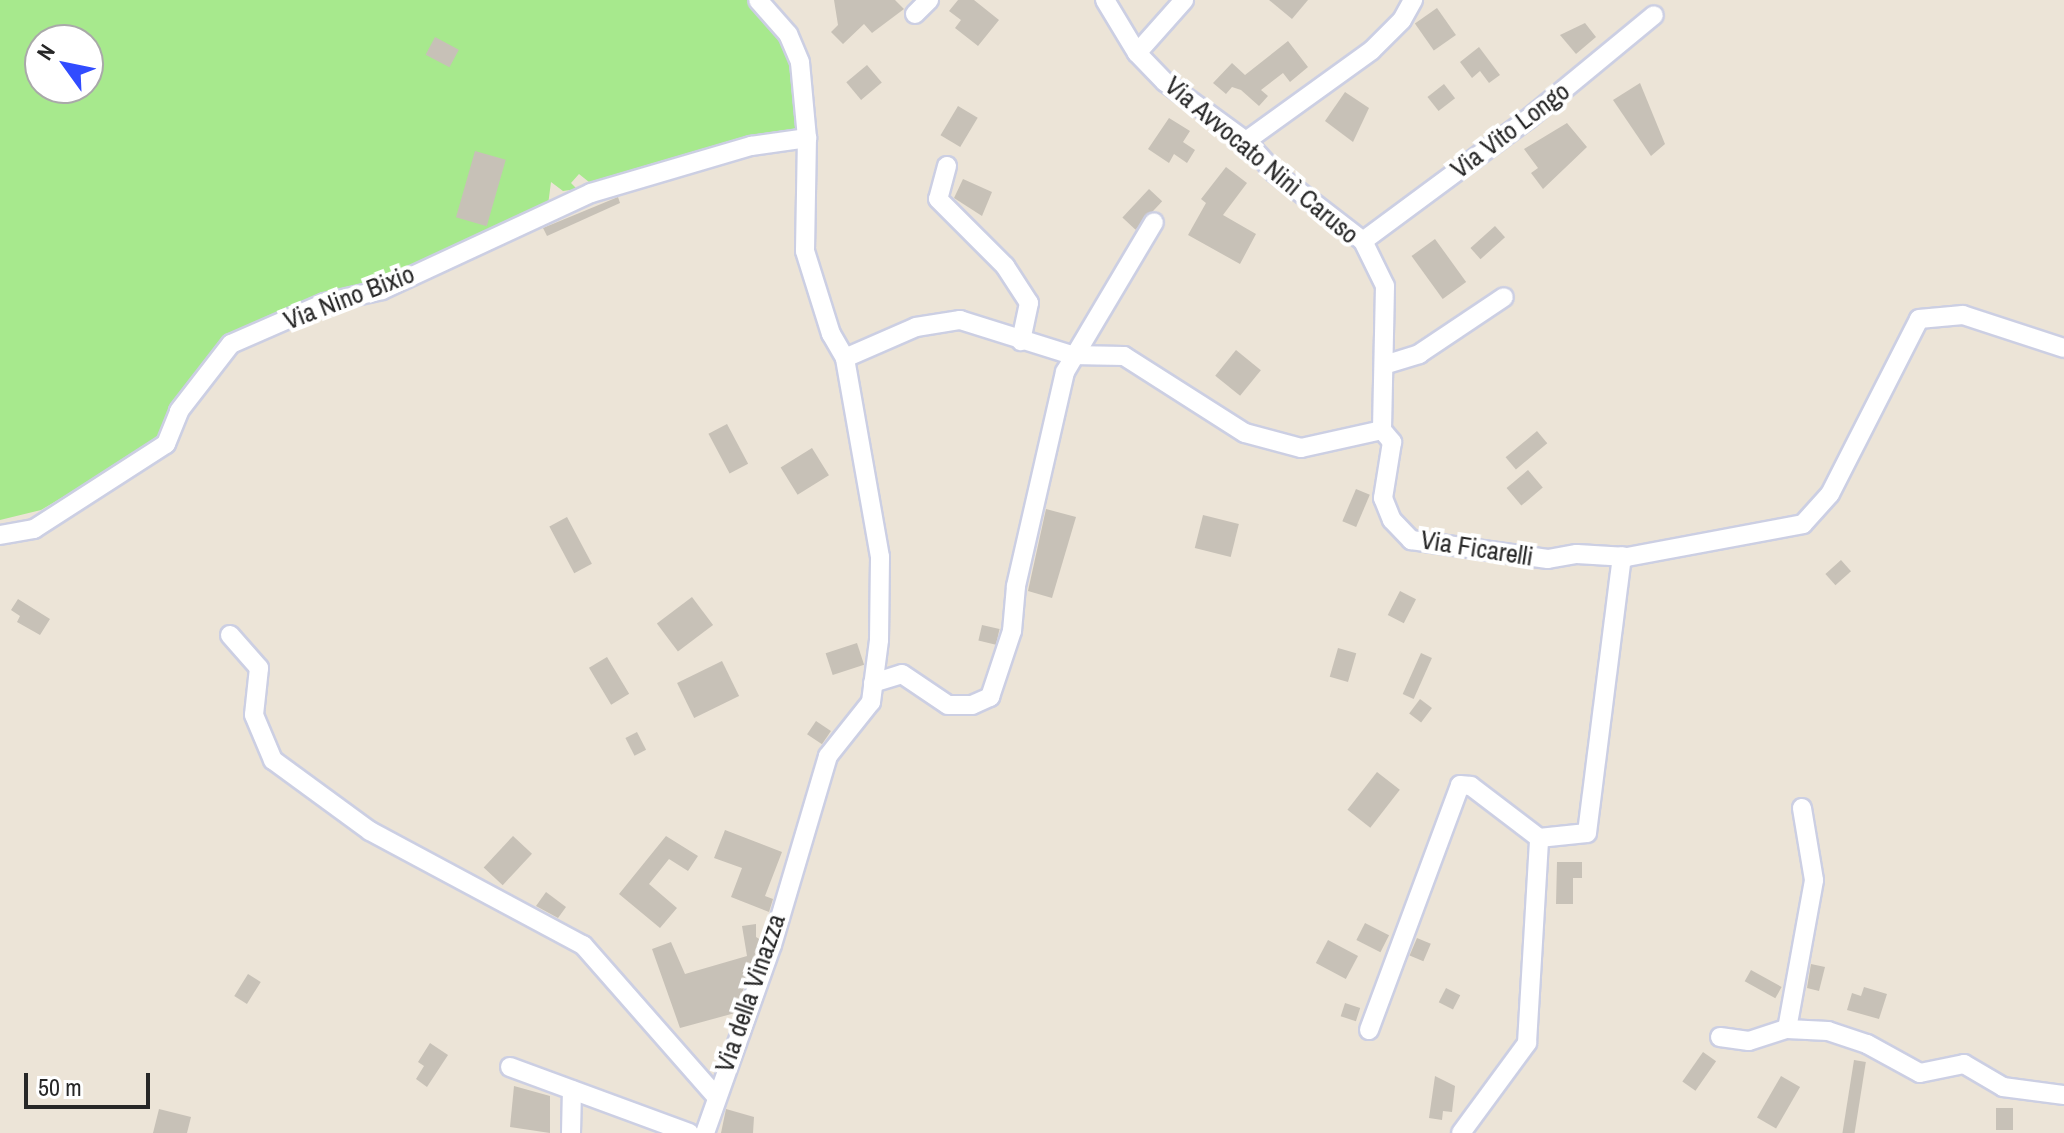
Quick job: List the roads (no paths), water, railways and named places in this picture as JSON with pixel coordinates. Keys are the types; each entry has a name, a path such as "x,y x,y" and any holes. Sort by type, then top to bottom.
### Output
{"street":[{"name":"Via della Vinazza","path":"705,1133 716,1090 756,991 828,756 871,702 880,557 845,358 831,334 805,251 807,138 800,62 788,34 758,0"},
{"path":"915,14 929,0"},
{"name":"Via Avvocato Ninì Caruso","path":"1105,0 1137,53 1165,82 1246,141 1275,173 1363,241 1385,286 1382,430"},
{"path":"1137,53 1184,0"},
{"path":"1246,141 1372,50 1402,20 1413,0"},
{"name":"Via Vito Longo","path":"1363,241 1528,119 1654,15"},
{"name":"Via Nino Bixio","path":"0,535 34,529 166,444 179,411 231,344 325,303 382,290 591,193 751,146 807,138"},
{"path":"947,166 938,199 1005,266 1029,303 1021,341"},
{"path":"873,683 902,674 948,705 972,705 990,697 1012,631 1054,406 1072,355 1154,222"},
{"path":"1384,365 1419,354 1504,297"},
{"name":"Via Ficarelli","path":"1382,430 1392,442 1383,498 1392,520 1411,540 1548,559 1622,556 1771,534 1803,524 1830,494 1919,319 1963,315 2064,348"},
{"path":"845,358 943,320 960,320 1072,355 1124,356 1245,433 1301,448 1382,430"},
{"path":"1369,1030 1460,785 1471,786 1539,838 1587,833 1622,556"},
{"path":"230,635 259,668 254,715 273,760 370,831 583,945 716,1090"},
{"path":"1787,1029 1814,880 1802,808"},
{"path":"1461,1133 1527,1043 1539,838"},
{"path":"1720,1037 1749,1041 1787,1029 1828,1031 1867,1044 1920,1073 1964,1064 2003,1087 2064,1095"},
{"path":"510,1067 689,1133"},
{"path":"571,1133 572,1090"}]}
